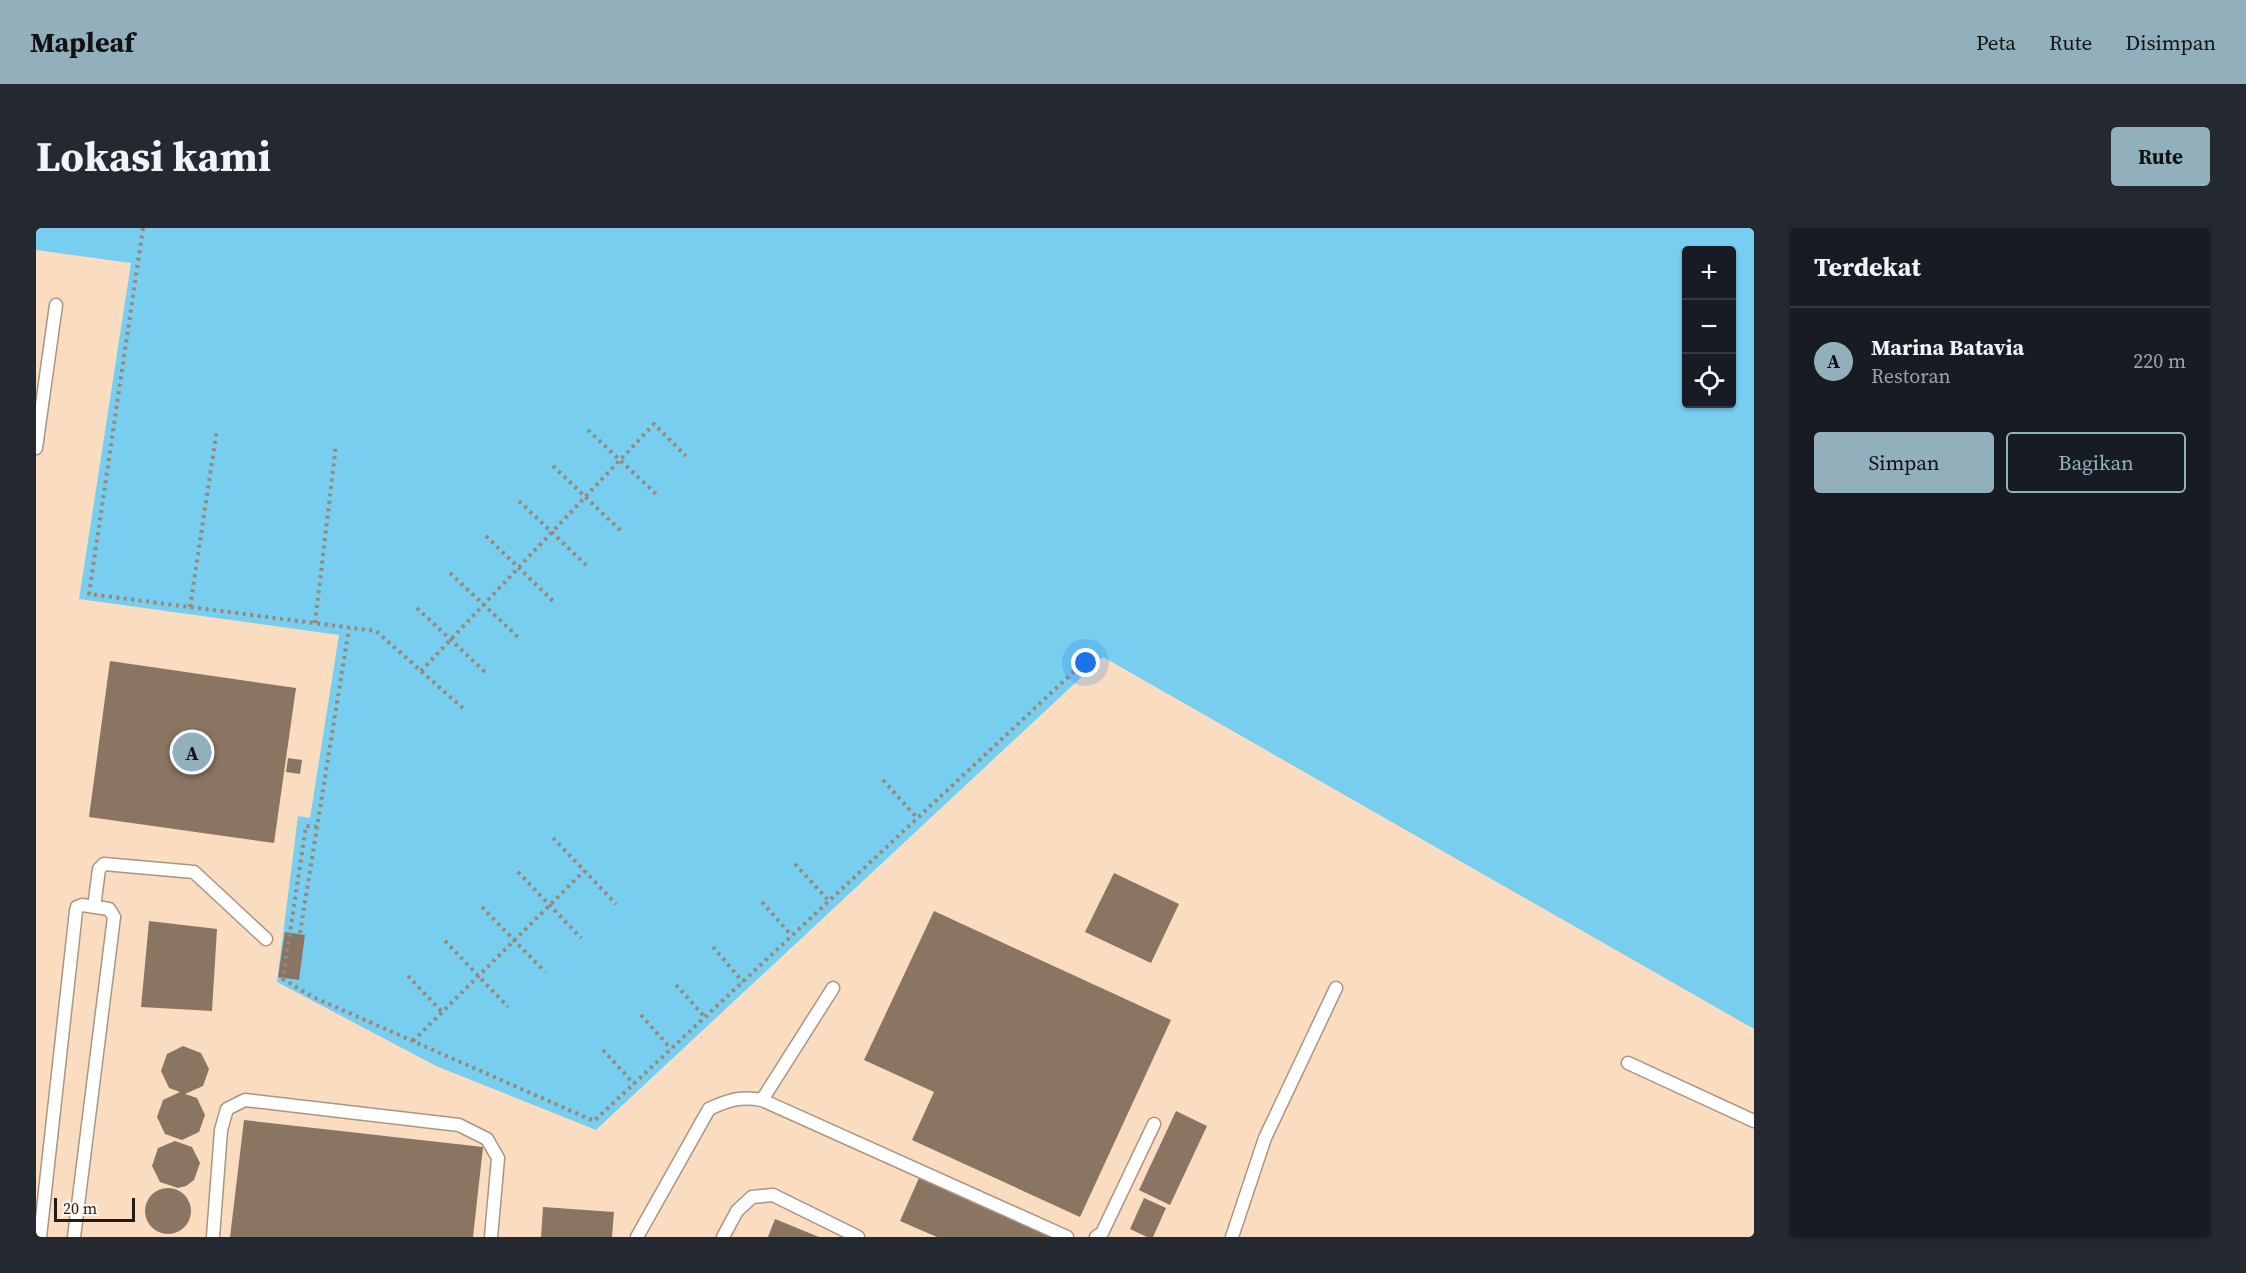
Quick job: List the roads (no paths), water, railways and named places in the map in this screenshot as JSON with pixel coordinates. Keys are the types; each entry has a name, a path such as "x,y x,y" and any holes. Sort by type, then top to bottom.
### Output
{"lane":[{"path":"36,448 56,305"},
{"path":"94,907 99,869 104,864 194,872 266,939"},
{"path":"40,1237 76,911 77,907 82,905 109,909 114,917 74,1237"},
{"path":"762,1100 833,988"},
{"path":"1232,1237 1264,1138 1336,988"},
{"path":"1628,1063 1754,1121"},
{"path":"637,1237 709,1109 727,1100 745,1097 762,1100 1066,1237"},
{"path":"213,1237 221,1130 227,1109 245,1100 459,1125 487,1139 498,1158 491,1237"},
{"path":"1096,1237 1102,1233 1154,1124"},
{"path":"723,1237 737,1211 752,1197 773,1195 858,1237"}],"water":[{"path":"36,228 1754,228 1754,1029 1103,657 596,1130 436,1066 277,982 298,816 310,818 339,635 79,599 131,263 36,250"}],"place":[{"name":"Marina Batavia","path":"192,752"}]}
